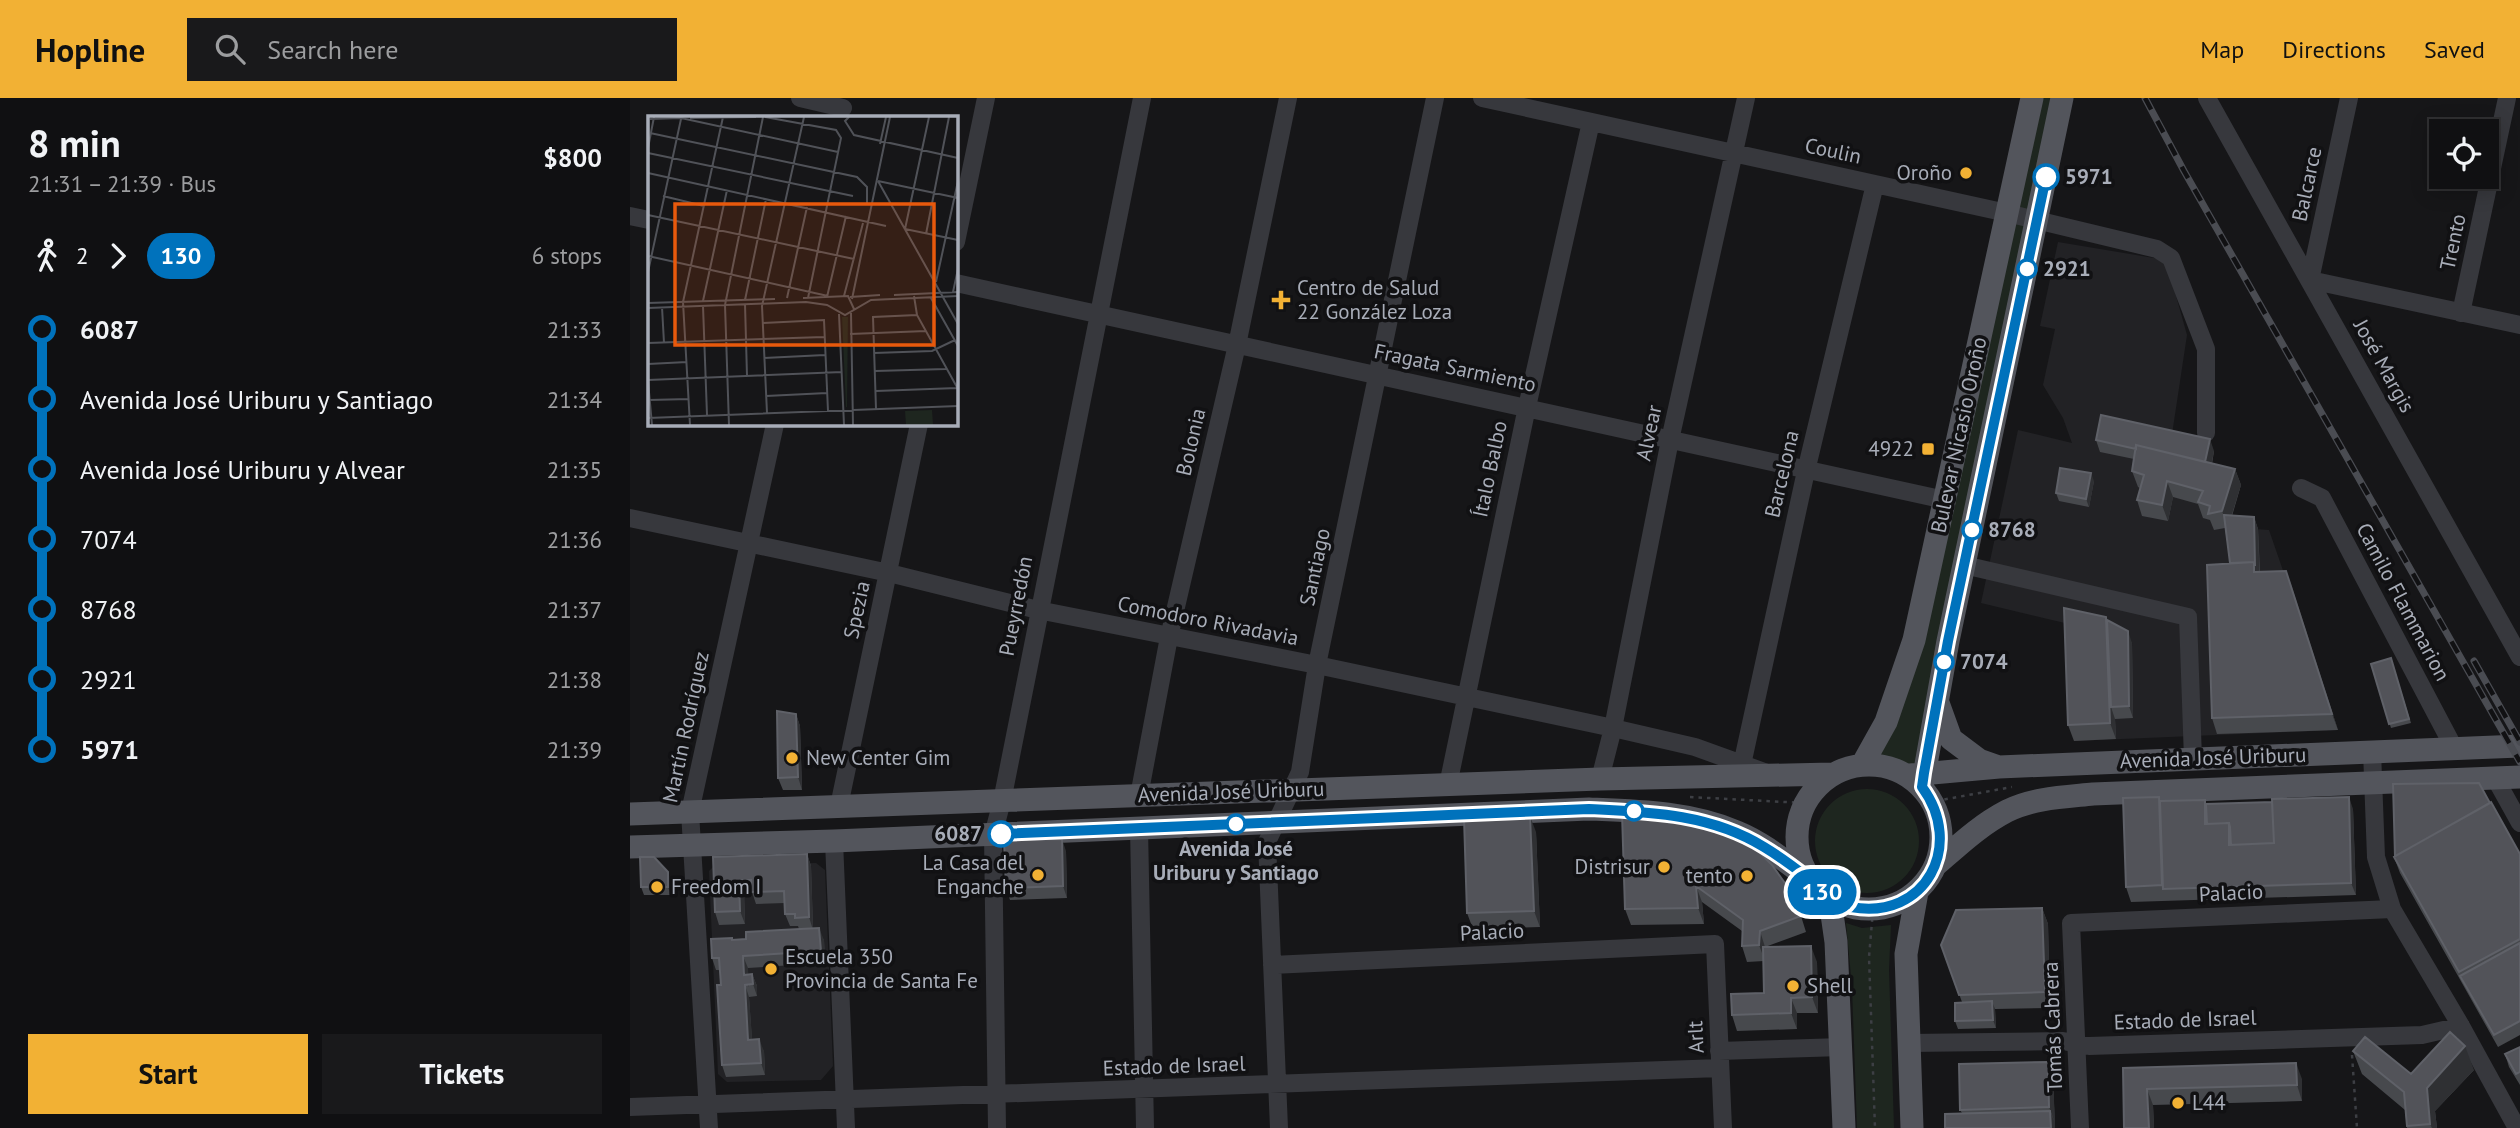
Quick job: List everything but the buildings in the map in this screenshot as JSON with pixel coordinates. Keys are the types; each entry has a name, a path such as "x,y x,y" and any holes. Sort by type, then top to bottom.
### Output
{"main road":[{"name":"Bulevar Nicasio Oroño","path":"1862,765 1886,722 1914,640 2031,98"},
{"name":"Bulevar Nicasio Oroño","path":"1918,778 1937,699 2062,98"},
{"path":"1937,699 1951,739 1979,760 1999,767"},
{"name":"Avenida José Uriburu","path":"1918,778 1999,767 2520,746"},
{"path":"1862,765 1891,768 1918,778 1933,802 1942,833 1936,865 1928,880 1917,892 1896,905 1873,910 1848,907 1825,896 1809,879 1798,855 1796,828 1804,803 1832,775 1846,768 1862,765"},
{"name":"Avenida José Uriburu","path":"630,814 1600,779 1740,770 1774,775 1832,775"},
{"name":"Avenida José Uriburu","path":"1936,865 1978,828 2008,810 2034,802 2093,793 2520,777"},
{"name":"Avenida José Uriburu","path":"630,847 993,835 1589,809 1663,813 1698,819 1738,832 1766,847 1809,879"},
{"path":"1912,1128 1906,954 1917,892"},
{"path":"1825,896 1832,914 1836,942 1844,1128"}],"street":[{"path":"800,98 843,108"},
{"path":"957,237 986,98"},
{"name":"Pueyrredón","path":"997,1128 993,835 1142,98"},
{"name":"Bolonia","path":"1139,796 1169,637 1237,345 1288,98"},
{"name":"Santiago","path":"1279,1128 1268,842 1300,772 1317,665 1435,98"},
{"name":"Coulin","path":"1482,98 2007,213 2157,249 2171,258 2206,349 2206,433"},
{"name":"Alvear","path":"1600,779 1613,728 1670,440 1746,98"},
{"name":"José Margis","path":"2207,98 2520,657"},
{"name":"Balcarce","path":"2310,280 2348,98"},
{"name":"Trento","path":"2461,313 2507,98"},
{"name":"Ítalo Balbo","path":"1448,785 1527,407 1591,122"},
{"name":"Barcelona","path":"1740,770 1806,471 1875,184"},
{"path":"630,216 648,220"},
{"path":"2310,280 2520,325"},
{"name":"Fragata Sarmiento","path":"957,283 1945,500"},
{"name":"Martín Rodríguez","path":"709,1128 690,812 775,425"},
{"name":"Spezia","path":"839,806 919,425"},
{"name":"Camilo Flammarion","path":"2301,488 2322,498 2454,748"},
{"name":"Comodoro Rivadavia","path":"630,518 889,573 1038,610 1317,665 1613,728 1695,747 1740,770"},
{"path":"1965,565 2188,617 2193,759"},
{"path":"2372,751 2376,857 2392,909 2517,1128"},
{"path":"2495,778 2520,823"},
{"path":"1139,828 1144,1128"},
{"path":"834,841 846,1128"},
{"name":"Palacio","path":"2071,923 2392,909"},
{"name":"Tomás Cabrera","path":"2071,923 2080,1128"},
{"name":"Palacio","path":"1272,965 1714,944"},
{"name":"Arlt","path":"1714,944 1723,1128"},
{"name":"Estado de Israel","path":"1909,1043 2063,1041 2089,1046 2422,1035 2461,1027"},
{"name":"Estado de Israel","path":"630,1107 1277,1086 1720,1059 1842,1046"}],"path":[{"path":"1873,910 1870,957 1875,1128"},
{"path":"2351,1037 2357,1128"}],"shaded area":[{"path":"2032,98 2062,98 1924,773 1907,775 1891,768 1862,765 1886,722"},
{"path":"2058,242 2166,260 2187,335 2171,441 2214,451 2210,476 2241,485 2228,527 2269,530 2338,730 2074,741 2069,624 1981,603 2018,430 2072,443 2063,418 2043,385 2055,329 2040,326"},
{"path":"1867,789 1887,793 1904,804 1915,821 1919,841 1915,861 1904,878 1887,889 1867,893 1847,889 1830,878 1819,861 1815,841 1819,821 1830,804 1847,793"},
{"name":"Escuela 350 Provincia de Santa Fe","path":"816,863 825,870 833,1066 821,1080 727,1082 718,1074 709,871 715,865"},
{"path":"1846,923 1862,928 1891,925 1889,970 1894,1128 1857,1128 1852,987"}],"railway":[{"path":"2145,98 2520,762"},
{"path":"2474,661 2520,742"}],"bus line":[{"name":"130","path":"1001,834 1589,809 1636,811 1698,819 1738,832 1766,847 1809,879 1825,896 1848,907 1873,910 1896,905 1917,892 1936,865 1942,833 1933,802 1922,787 1924,773 1948,641 2046,177"}],"place":[{"name":"Oroño","path":"1966,173"},
{"name":"5971","path":"2046,177"},
{"name":"2921","path":"2027,269"},
{"name":"Centro de Salud 22 González Loza","path":"1281,300"},
{"name":"4922","path":"1928,449"},
{"name":"8768","path":"1972,530"},
{"name":"7074","path":"1944,662"},
{"name":"New Center Gim","path":"792,758"},
{"name":"Avenida José Uriburu y Santiago","path":"1236,824"},
{"name":"6087","path":"1001,834"},
{"name":"Distrisur","path":"1664,867"},
{"name":"La Casa del Enganche","path":"1038,875"},
{"name":"tento","path":"1747,876"},
{"name":"Freedom I","path":"657,887"},
{"name":"Escuela 350 Provincia de Santa Fe","path":"771,969"},
{"name":"Shell","path":"1793,986"},
{"name":"L44","path":"2178,1103"}]}
